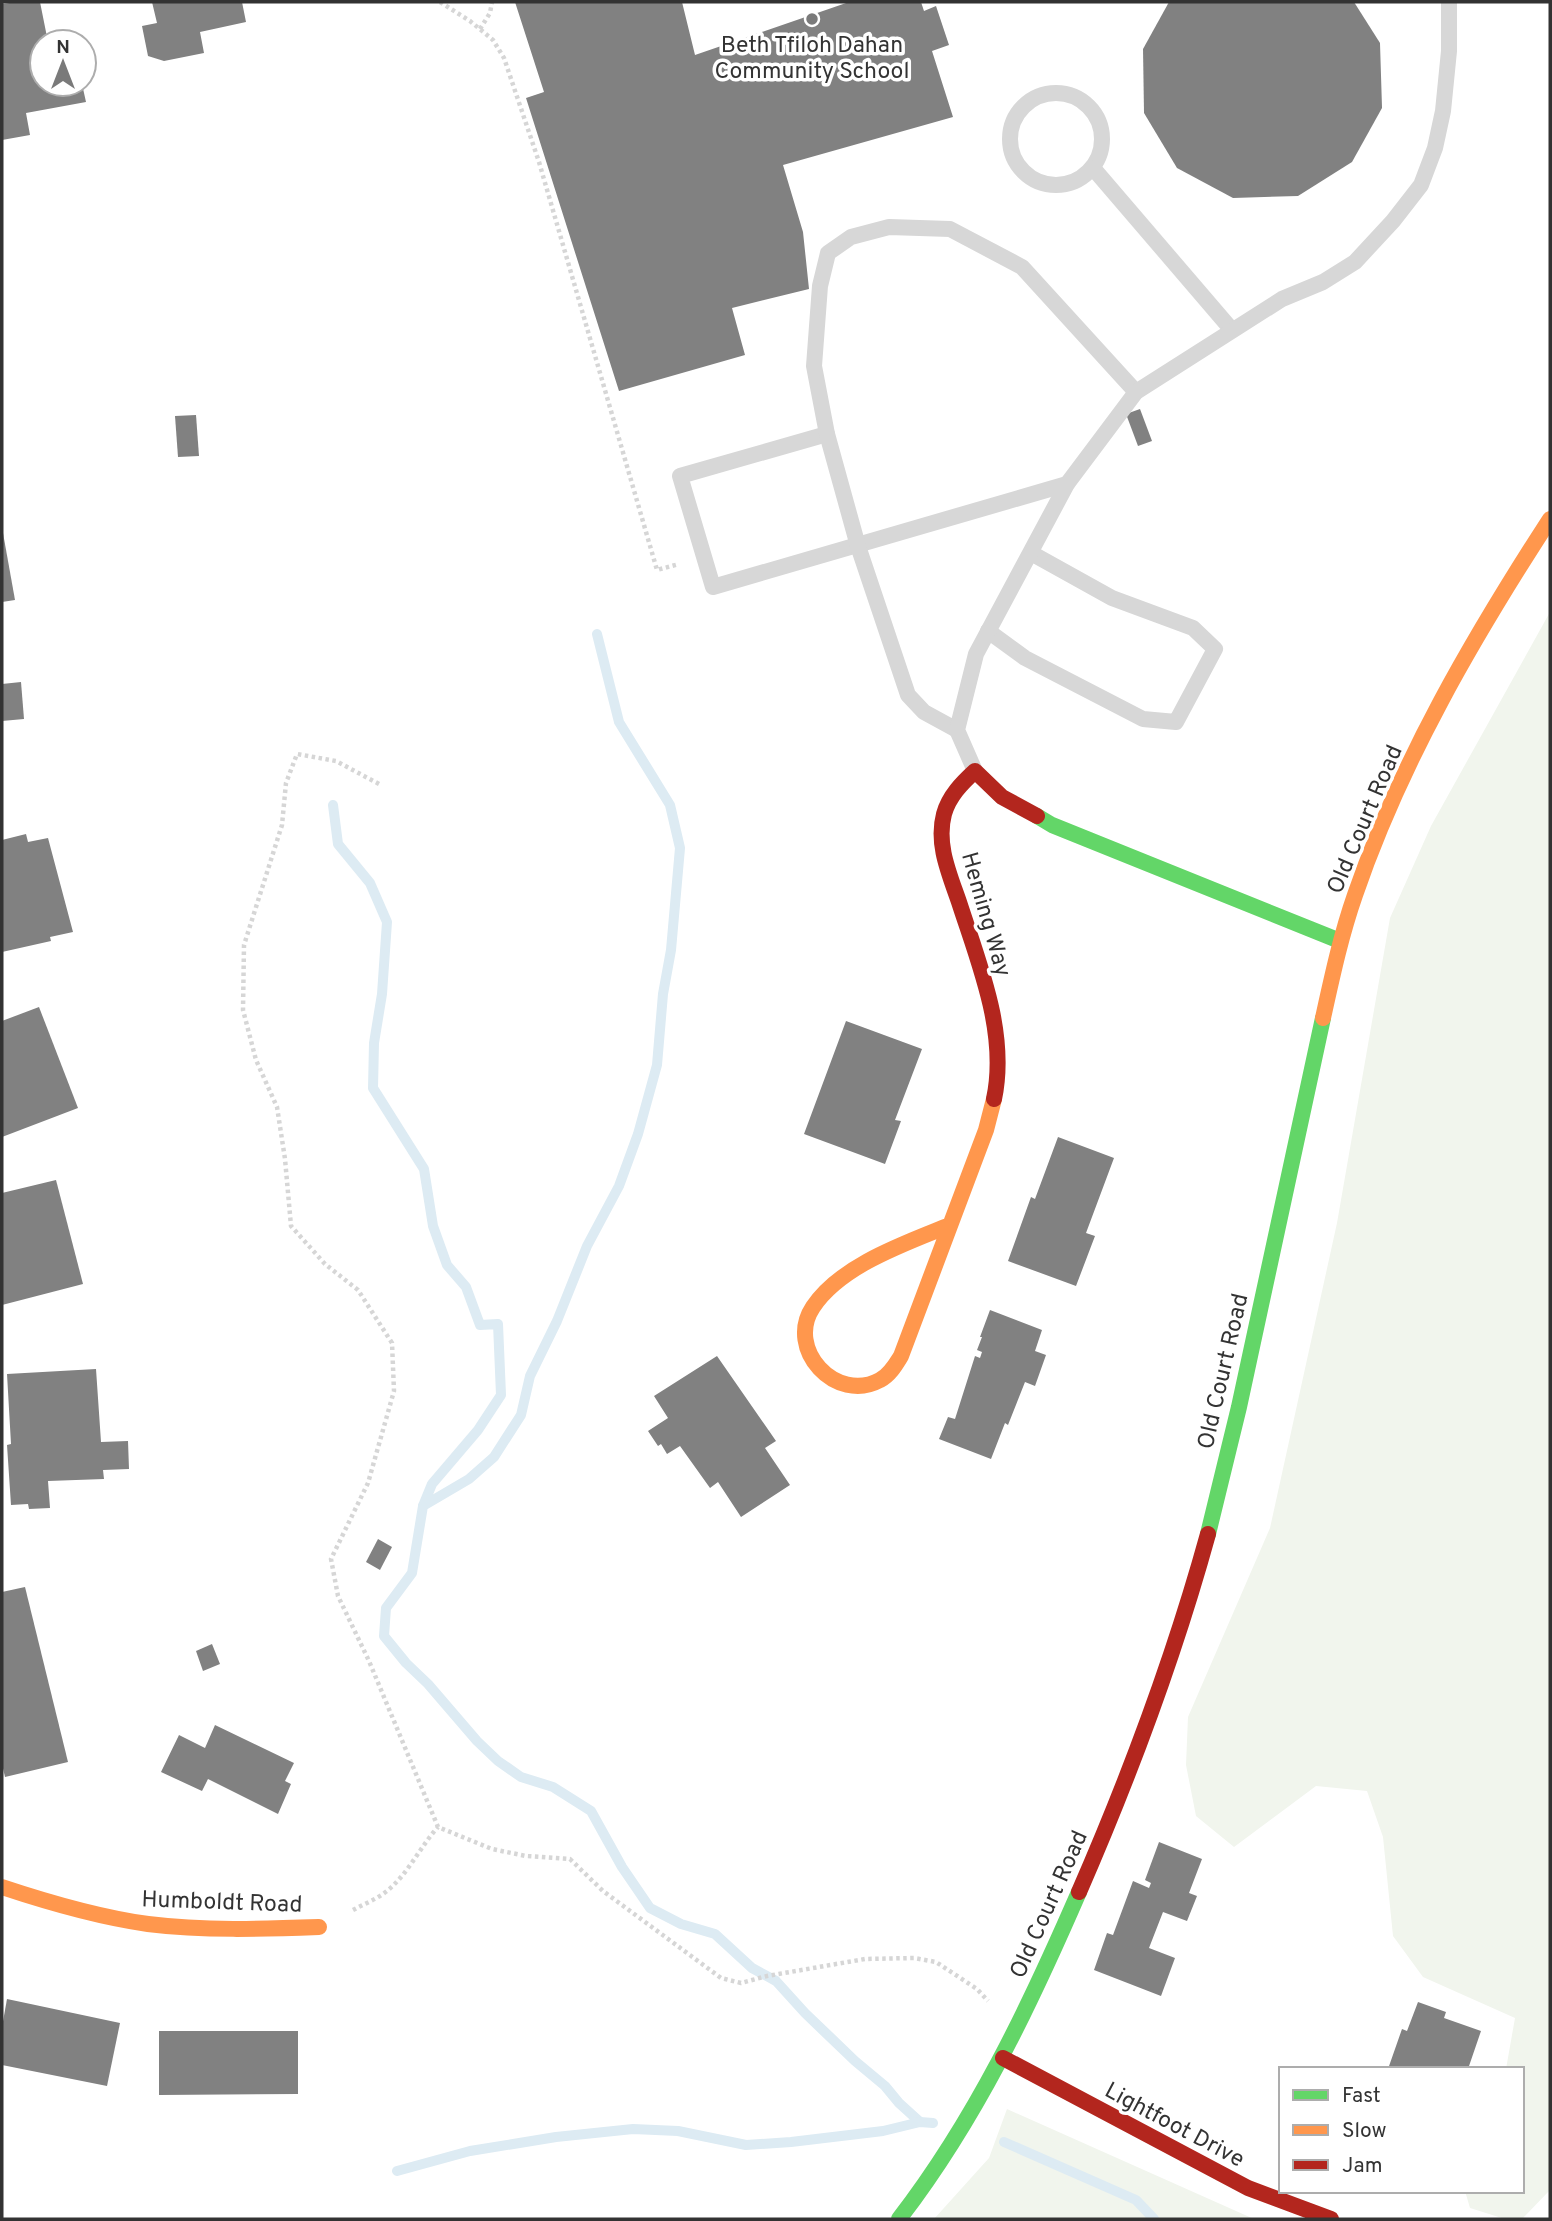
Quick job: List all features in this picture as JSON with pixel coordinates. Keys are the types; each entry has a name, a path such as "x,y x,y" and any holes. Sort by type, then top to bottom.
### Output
{"street":[{"name":"Old Court Road","path":"899,2219 927,2185 957,2139 1003,2058 1078,1896 1124,1783 1192,1591 1214,1509 1245,1382 1297,1130 1340,941 1373,845 1434,716 1476,640 1550,519"},
{"path":"975,771 1002,797 1052,825 1340,941"},
{"name":"Heming Way","path":"950,1225 880,1253 817,1301 808,1315 804,1332 806,1350 817,1368 828,1379 845,1385 861,1385 881,1380 899,1360 950,1225 991,1115 998,1082 999,1053 993,1014 946,863 942,834 946,809 954,790 975,771"},
{"name":"Humboldt Road","path":"2,1887 49,1903 105,1916 169,1926 234,1929 319,1927"},
{"name":"Lightfoot Drive","path":"1003,2058 1248,2188 1331,2219"}],"lane":[{"path":"975,771 957,730 976,654 1068,484 1136,392 1231,329 1282,299 1323,282 1355,262 1393,221 1421,184 1435,148 1443,111 1449,2"},
{"path":"1066,94 1080,100 1092,110 1100,124 1102,139 1100,155 1093,168 1068,184 1052,186 1037,183 1025,175 1009,148 1009,134 1014,119 1023,106 1043,95 1066,94"},
{"path":"1093,168 1231,329"},
{"path":"957,730 923,712 908,695 858,545 827,434 814,366 820,286 828,253 851,237 889,228 950,229 1022,267 1136,392"},
{"path":"827,434 680,476 712,587 1068,484"},
{"path":"988,631 1025,658 1143,719 1176,722 1215,649 1193,628 1112,598 1031,553"}],"path":[{"path":"440,2 493,40 504,58 539,162 657,570 704,558"},
{"path":"480,29 492,2"},
{"path":"380,784 336,761 297,754 286,783 282,825 244,944 243,1010 256,1060 277,1107 291,1226 325,1264 358,1290 392,1343 394,1391 368,1483 331,1559 338,1596 369,1661 438,1827 492,1849 570,1859 603,1891 721,1978 741,1983 865,1959 914,1958 936,1962 977,1989 994,2007"},
{"path":"319,1927 386,1892 406,1871 423,1844 438,1827"}],"shaded area":[{"path":"1550,612 1550,2190 1522,2219 1505,2219 1470,2208 1466,2193 1524,2193 1524,2067 1506,2067 1515,2018 1423,1977 1393,1936 1383,1837 1367,1791 1316,1786 1234,1847 1196,1816 1186,1765 1188,1717 1270,1528 1337,1223 1390,918 1431,826"},
{"path":"1007,2109 1254,2219 934,2219 989,2158"}],"building":[{"path":"40,2 45,28 28,28 28,98 85,98 86,102 26,113 30,135 2,140 2,4"},
{"path":"152,2 242,2 246,22 200,32 204,53 164,61 148,56 142,26 157,23"},
{"path":"515,2 682,2 695,55 849,2 921,2 924,11 936,6 949,45 932,51 953,117 783,165 803,232 809,289 732,308 745,355 619,391 526,98 544,92"},
{"path":"1169,2 1354,2 1380,43 1382,108 1352,162 1298,196 1233,198 1177,168 1144,113 1143,49"},
{"path":"1140,409 1152,441 1138,446 1126,414"},
{"path":"196,415 199,456 178,457 175,416"},
{"path":"2,534 15,600 2,602"},
{"path":"21,682 24,719 2,721 2,684"},
{"path":"26,834 28,842 48,838 73,932 50,937 51,941 2,952 2,840"},
{"path":"39,1007 78,1108 2,1137 2,1021"},
{"path":"846,1021 922,1049 895,1120 901,1121 885,1164 804,1134"},
{"path":"1058,1137 1114,1158 1086,1233 1095,1236 1076,1286 1008,1261 1031,1197 1035,1199"},
{"path":"56,1180 83,1284 2,1305 2,1193"},
{"path":"990,1310 1042,1330 1035,1351 1046,1355 1035,1386 1025,1382 991,1459 939,1439 948,1417 955,1419 975,1356 980,1358 982,1352 977,1350"},
{"path":"717,1356 776,1441 765,1448 790,1485 741,1517 718,1482 710,1488 680,1446 667,1454 648,1431 668,1418 654,1396"},
{"path":"96,1369 101,1442 128,1441 129,1469 103,1470 104,1479 48,1481 50,1508 29,1509 28,1504 11,1505 7,1445 11,1444 7,1374"},
{"path":"378,1539 392,1547 380,1570 366,1562"},
{"path":"25,1587 68,1762 5,1777 2,1764 2,1592"},
{"path":"212,1644 220,1664 203,1671 196,1651"},
{"path":"215,1725 294,1763 285,1781 291,1784 278,1814 208,1779 202,1791 161,1772 179,1735 205,1748"},
{"path":"1159,1842 1202,1859 1189,1893 1197,1896 1187,1921 1163,1912 1149,1948 1175,1958 1161,1996 1094,1970 1107,1933 1113,1935 1133,1881 1149,1888 1151,1883 1145,1880"},
{"path":"7,1999 120,2023 107,2086 2,2065 2,2027"},
{"path":"1418,2002 1446,2012 1444,2018 1481,2031 1469,2067 1389,2067 1402,2029 1407,2031"},
{"path":"159,2031 298,2031 298,2094 159,2095"}],"waterway":[{"path":"597,634 619,722 670,805 680,848 657,1065 638,1134 619,1186 587,1246 557,1321 530,1376 521,1415 494,1457 469,1479 423,1506 412,1573 386,1608 384,1636 498,1761 521,1777 553,1787 591,1811 622,1867 650,1908 681,1924 715,1934 752,1968 776,1981 805,2013 920,2122"},
{"path":"333,805 338,844 370,883 387,922 382,994 374,1043 373,1088 424,1169 433,1226 447,1265 466,1287 480,1325 498,1324 501,1395 478,1430 432,1484 423,1506"},
{"path":"397,2171 470,2151 556,2137 633,2129 678,2131 746,2145 883,2131 920,2122 933,2123"},
{"path":"1004,2142 1136,2200 1154,2219"}],"traffic: fast":[{"path":"1037,816 1052,825 1340,941"},
{"path":"1208,1534 1239,1407 1323,1018"},
{"path":"899,2219 927,2181 977,2102 1041,1978 1079,1892"}],"traffic: slow":[{"path":"1323,1018 1350,910 1394,796 1441,701 1550,519"},
{"path":"950,1225 857,1267 825,1292 813,1307 806,1323 805,1340 810,1355 832,1379 847,1385 863,1385 880,1380 890,1372 901,1356 986,1130 994,1099"},
{"path":"2,1887 74,1909 148,1924 212,1929 319,1927"}],"traffic: jam":[{"path":"994,1099 997,1074 994,1024 983,974 945,858 942,825 946,807 961,785 975,771 1002,797 1037,816"},
{"path":"1079,1892 1150,1715 1208,1534"},
{"path":"1003,2058 1248,2188 1331,2219"}],"place":[{"name":"Beth Tfiloh Dahan Community School","path":"812,19"}]}
